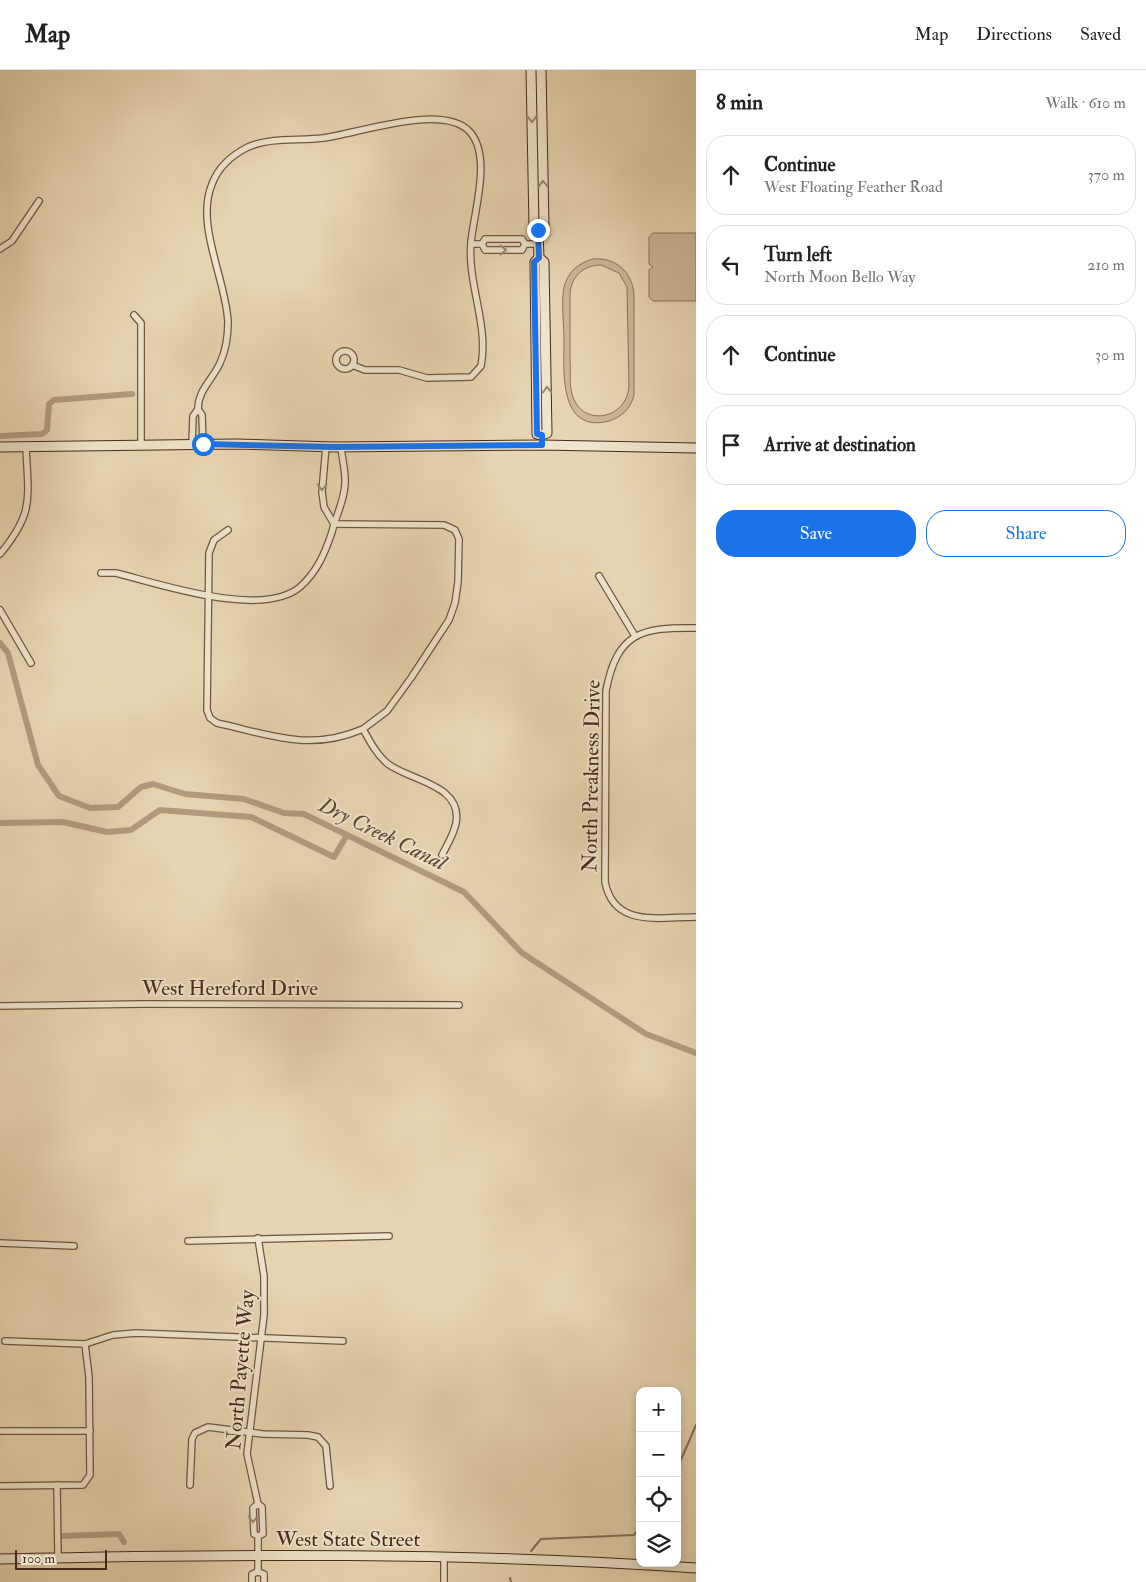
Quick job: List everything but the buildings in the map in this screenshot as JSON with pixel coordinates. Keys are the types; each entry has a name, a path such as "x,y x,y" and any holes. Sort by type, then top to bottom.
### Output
{"main road":[{"path":"531,70 534,227 538,230 539,258 544,262 547,433 542,435 542,445"},
{"path":"538,230 544,226 541,70"},
{"path":"0,447 203,444 342,447 542,445 696,448"},
{"name":"West State Street","path":"0,1559 258,1556 444,1557 696,1568"}],"street":[{"path":"203,444 202,415 198,409 198,402 220,364 226,343 228,322 225,294 213,251 208,221 208,200 212,184 231,158 249,147 272,142 324,138 403,122 442,120 456,123 469,130 478,144 481,162 471,244 482,360 477,373 464,378 427,378 399,370 365,370 352,364"},
{"path":"0,250 12,241 39,201"},
{"path":"482,244 485,239 522,239 525,244"},
{"path":"471,244 482,244"},
{"path":"482,244 485,250 522,250 525,244"},
{"path":"525,244 539,244"},
{"path":"134,315 141,323 141,446"},
{"path":"192,444 193,416 198,409"},
{"path":"0,554 17,534 25,516 28,495 26,446"},
{"path":"326,446 322,492 324,507 334,524"},
{"path":"101,573 116,573 209,596 262,600 282,597 300,588 318,568 342,506 345,483 342,447"},
{"path":"228,530 214,540 210,554 207,710 210,718 217,723 309,741 332,740 363,729 387,711 449,620 456,603 459,539 455,530 444,525 334,524"},
{"path":"598,576 636,636 656,628 696,628"},
{"path":"0,610 31,663"},
{"name":"North Preakness Drive","path":"636,636 616,656 610,670 606,691 605,882 612,902 630,916 696,917"},
{"path":"363,729 376,751 390,765 440,790 449,796 455,805 456,825 442,855"},
{"name":"West Hereford Drive","path":"0,1006 171,1004 459,1005"},
{"path":"188,1241 389,1236"},
{"name":"North Payette Way","path":"258,1238 265,1295 248,1433 248,1461 258,1504 262,1507 263,1534 258,1536 258,1572"},
{"path":"0,1243 74,1246"},
{"path":"5,1341 85,1344 114,1335 136,1333 342,1341"},
{"path":"0,1486 82,1485 87,1480 90,1474 90,1431 89,1378 85,1344"},
{"path":"190,1485 192,1439 195,1433 208,1427 248,1433 318,1437 326,1446 330,1486"},
{"path":"0,1431 90,1431"},
{"path":"57,1485 58,1558"},
{"path":"444,1557 444,1582"},
{"path":"252,1582 252,1574 258,1572 264,1574 264,1582"}],"shaded area":[{"path":"653,233 696,233 696,301 653,301 649,297 649,270 653,267 649,264 649,237"},
{"path":"601,259 616,263 626,273 633,286 634,395 628,408 618,417 609,421 592,422 580,418 572,409 567,397 565,382 564,287 571,273 578,266 588,261","holes":["601,265 619,273 627,287 629,386 626,398 621,406 603,416 593,415 584,412 577,405 571,390 571,288 579,273 589,267"]}],"waterway":[{"path":"0,436 42,434 47,430 49,404 54,400 132,394"},
{"name":"Dry Creek Canal","path":"0,643 8,653 38,765 59,796 90,808 118,807 141,787 153,784 185,794 244,799 284,813 304,814 464,892 522,953 646,1034 696,1053"},
{"path":"0,823 63,822 107,832 131,830 160,810 251,817 334,857 347,835"},
{"path":"681,1460 696,1425"},
{"path":"531,1551 541,1539 634,1535 636,1532"},
{"path":"61,1536 119,1534 124,1542"},
{"path":"510,1578 511,1582"}],"route":[{"path":"203,444 334,447 542,445 542,435 537,434 534,262 539,258 538,230"}]}
